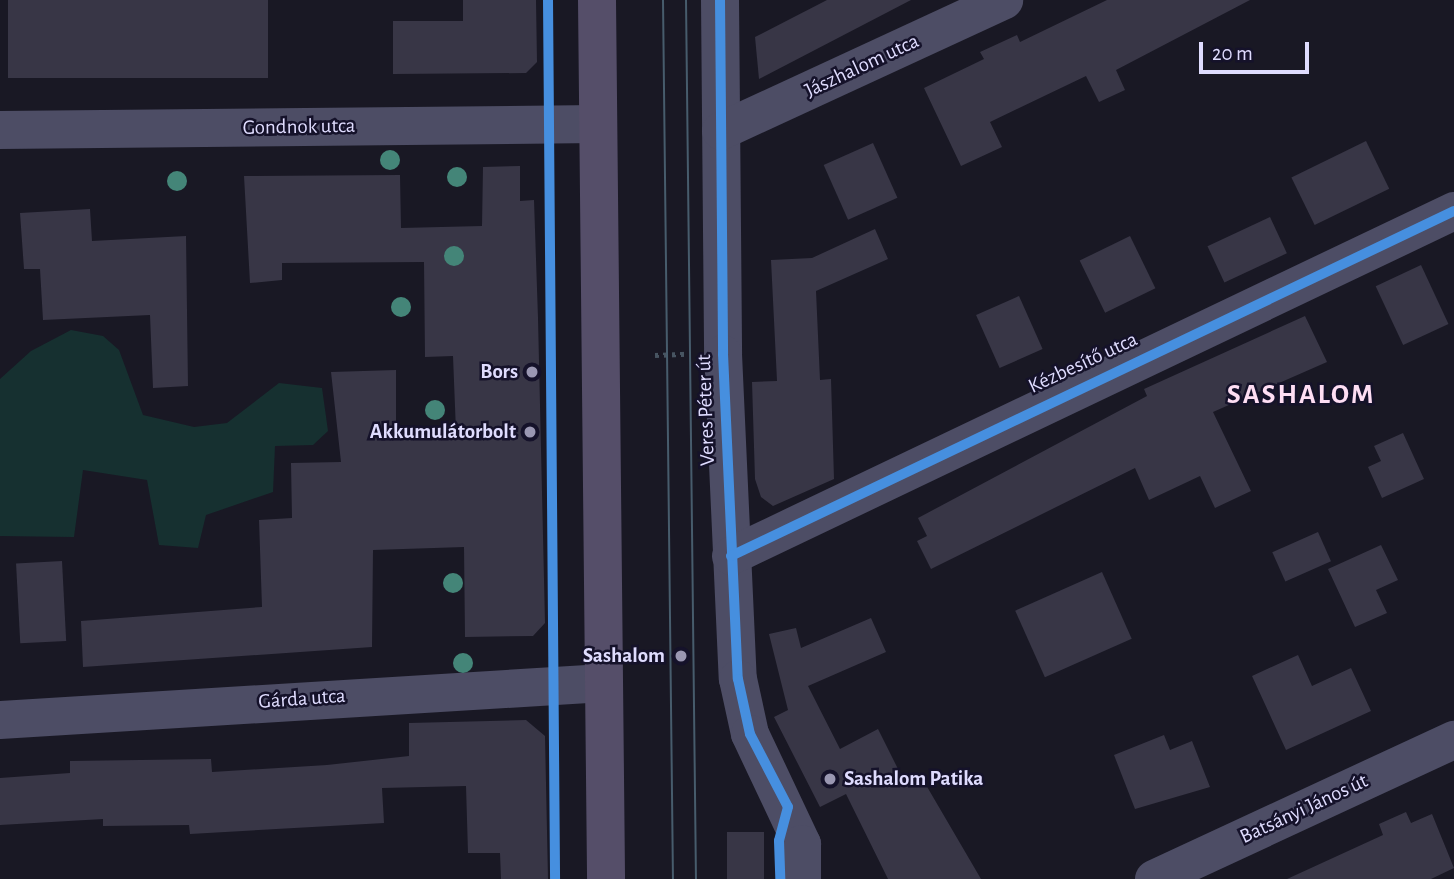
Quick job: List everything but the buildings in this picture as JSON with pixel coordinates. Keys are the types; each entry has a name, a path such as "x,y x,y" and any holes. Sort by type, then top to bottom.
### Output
{"main road":[{"path":"597,0 606,879"}],"street":[{"name":"Veres Péter út","path":"720,0 731,556 738,679 748,723 802,844 802,879"},
{"name":"Jászhalom utca","path":"721,131 1004,0"},
{"name":"Gondnok utca","path":"0,130 598,124"},
{"name":"Kézbesítő utca","path":"731,556 1454,211"},
{"name":"Gárda utca","path":"0,720 604,683"},
{"name":"Batsányi János út","path":"1154,879 1454,740"}],"green space":[{"path":"71,330 103,336 119,350 143,415 194,427 227,423 279,383 322,388 328,431 313,445 275,446 273,492 206,515 198,548 159,545 147,480 83,470 74,537 0,536 0,379 31,351"}],"tram line":[{"path":"663,0 673,879"},
{"path":"686,0 696,879"}],"cycle path":[{"path":"548,0 555,879"},
{"path":"720,0 723,354 738,679 750,734 788,807 779,841 780,879"},
{"path":"731,556 1454,211"}],"place":[{"name":"Bors","path":"532,372"},
{"name":"Akkumulátorbolt","path":"530,432"},
{"name":"Sashalom","path":"681,656"},
{"name":"Sashalom Patika","path":"830,779"}],"district":[{"name":"SASHALOM","path":"1301,395"}]}
